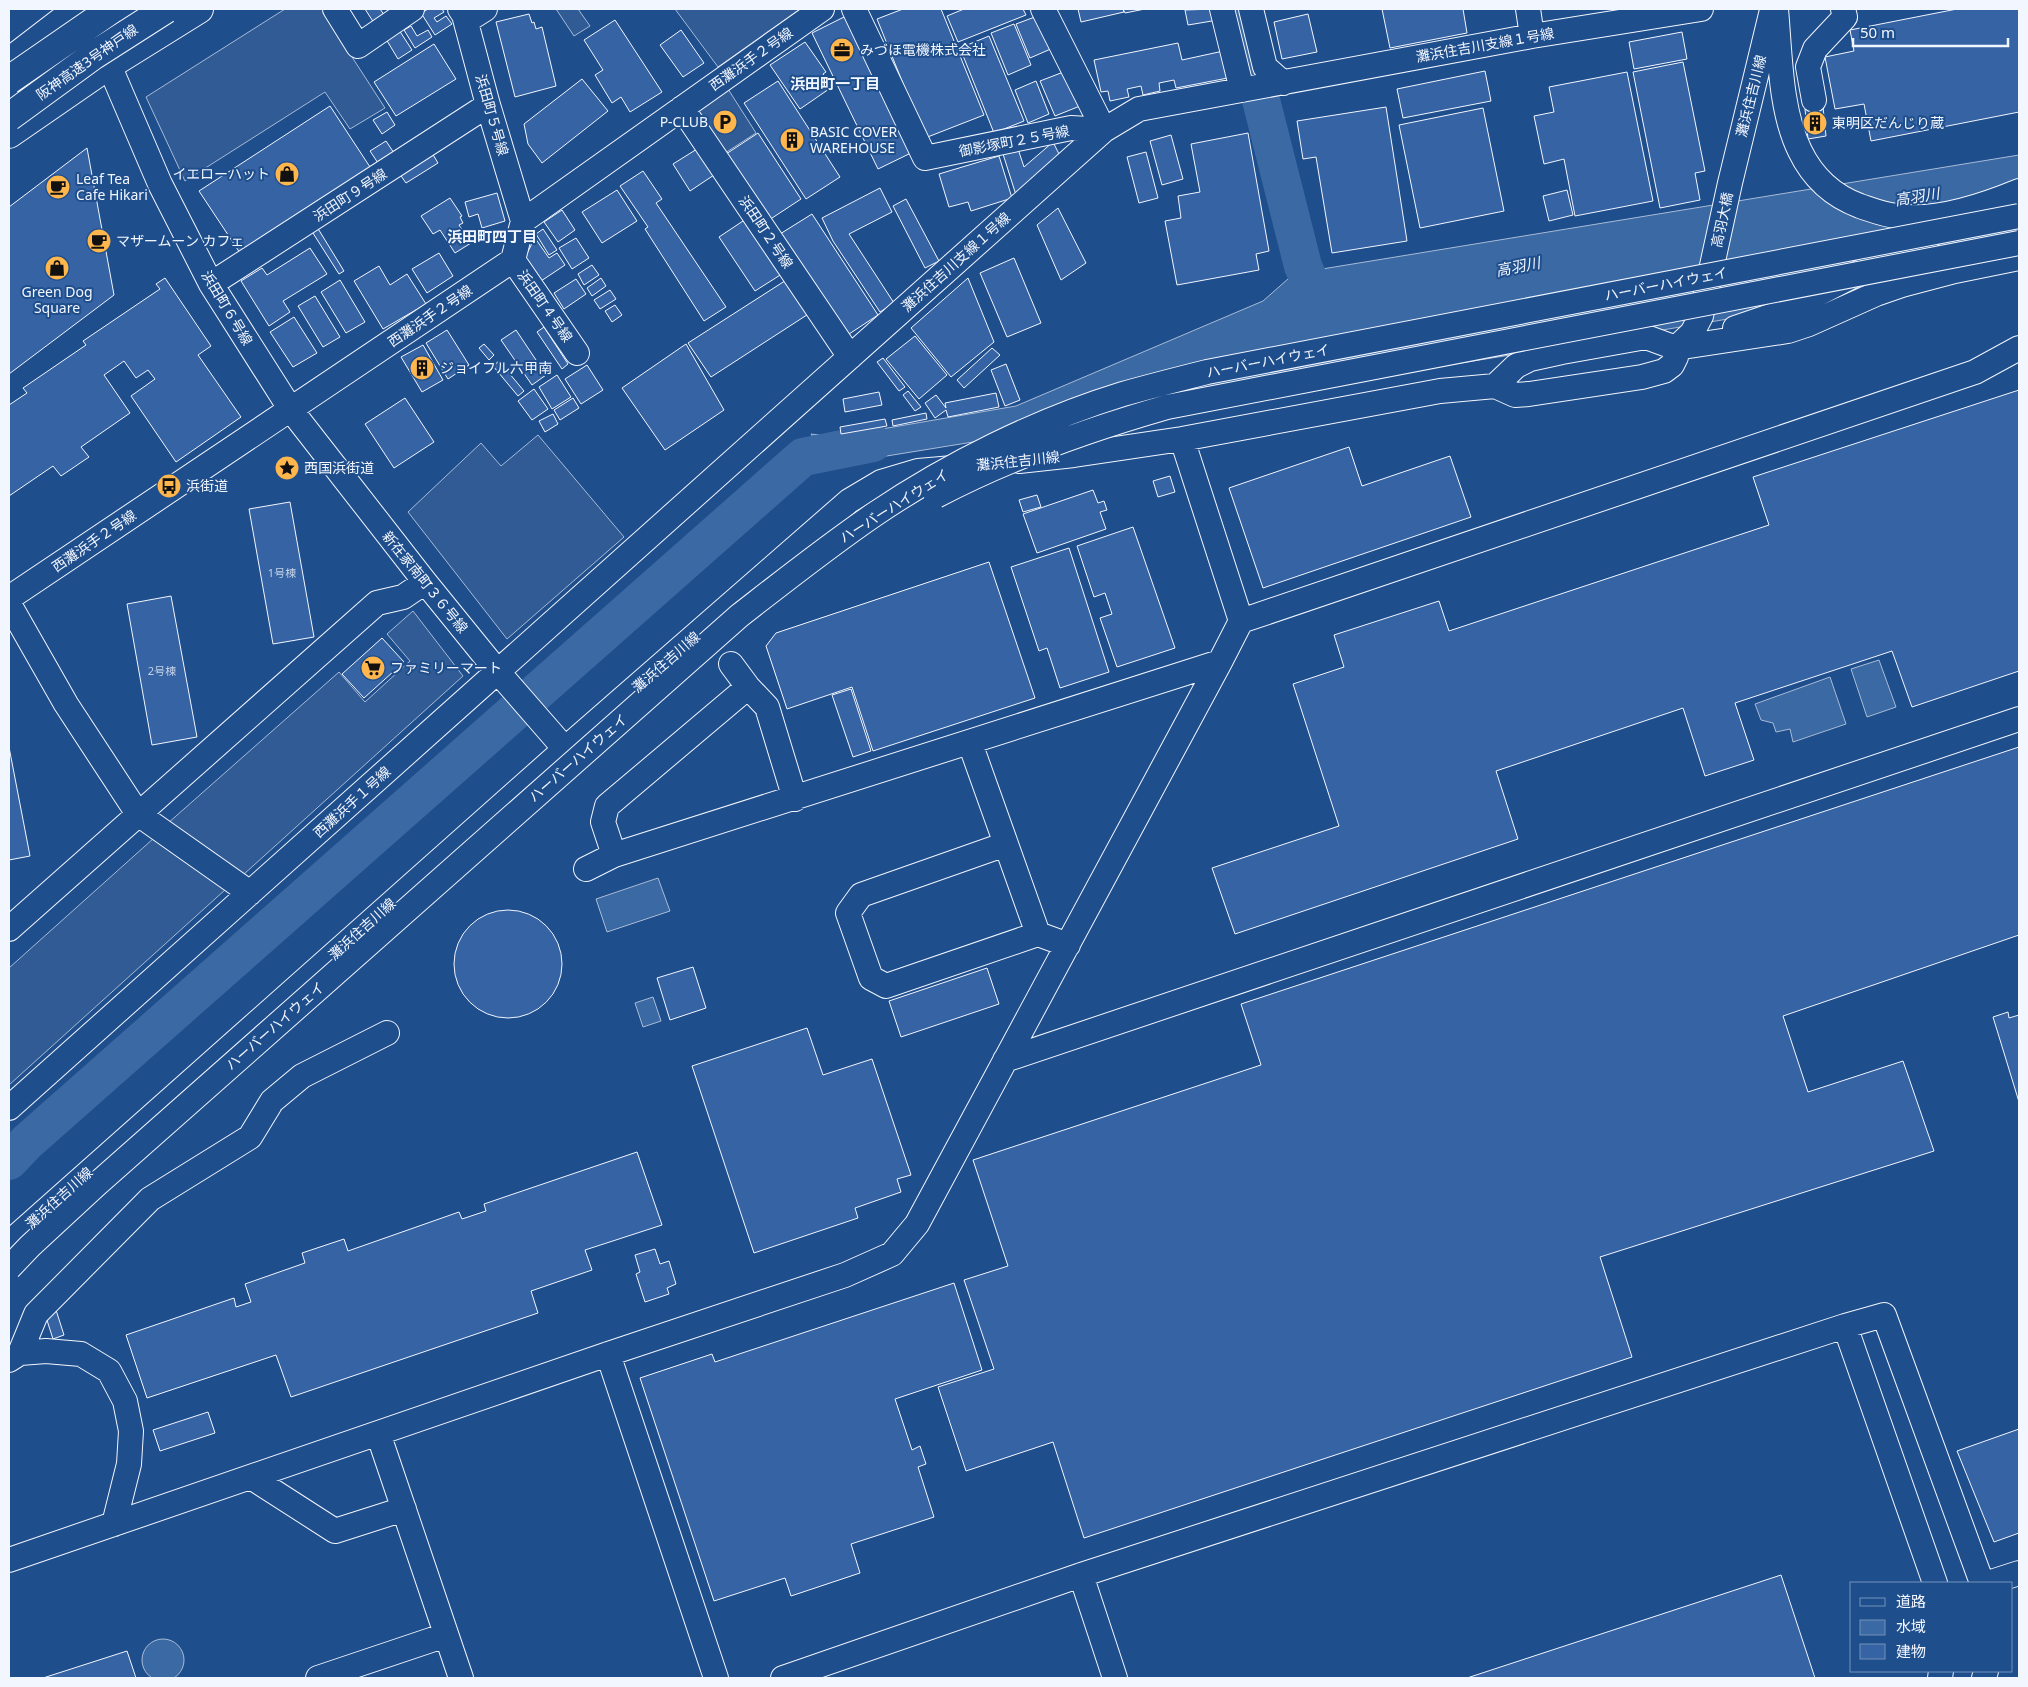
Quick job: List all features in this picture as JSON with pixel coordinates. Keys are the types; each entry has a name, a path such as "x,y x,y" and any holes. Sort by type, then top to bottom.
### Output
{"highway":[{"path":"9,62 78,9"},
{"path":"9,80 112,9"},
{"name":"阪神高速3号神戸線","path":"9,117 94,55 166,9"},
{"path":"9,134 109,65 199,9"}],"street":[{"name":"浜田町６号線","path":"90,9 109,65 160,184 211,284 290,410"},
{"path":"335,9 358,46 412,9"},
{"name":"西灘浜手２号線","path":"523,221 822,9"},
{"name":"御影塚町２５号線","path":"854,9 925,158 1071,128 1104,130"},
{"path":"1043,9 1104,130"},
{"path":"1222,9 1261,87"},
{"path":"1251,9 1265,67 1261,87"},
{"path":"1528,9 1532,36"},
{"name":"灘浜住吉川支線１号線","path":"694,496 1104,130 1139,109 1532,36 1701,9"},
{"name":"灘浜住吉川線","path":"1730,183 1772,9"},
{"path":"1776,9 1782,76 1789,119 1800,150 1811,171 1822,183 1848,202 1880,213 1899,217 1943,214 2016,201"},
{"path":"1814,100 1808,67 1815,49 1845,16 1843,9"},
{"name":"浜田町５号線","path":"470,13 488,105 523,221"},
{"name":"浜田町９号線","path":"211,284 488,105"},
{"name":"浜田町２号線","path":"682,108 850,357"},
{"name":"高羽大橋","path":"1676,348 1692,333 1701,316 1730,183"},
{"path":"1676,348 1782,312 2016,201"},
{"name":"ハーバーハイウェイ","path":"9,1268 96,1185 739,616 805,564 876,513 961,463 1048,422 1086,407 1131,392 1208,372 2016,201"},
{"path":"513,260 523,221"},
{"name":"ハーバーハイウェイ","path":"9,1286 40,1252 109,1190 748,624 809,576 863,539 915,507 968,479 1071,436 1168,407 2019,243"},
{"path":"1676,348 1676,357 1672,365 1664,371 1642,377 1515,395 1495,386 1516,366 1530,359 1646,337 1676,348 1788,331 1809,324 1876,294 1929,277 2019,258"},
{"name":"西灘浜手２号線","path":"9,598 513,260"},
{"name":"浜田町４号線","path":"513,260 577,352"},
{"path":"9,1560 608,1354 845,1275 892,1254 917,1224 1241,621 1975,372 2019,348"},
{"name":"灘浜住吉川線","path":"9,1243 849,501 881,482 918,472 1074,455 1182,439 1440,391 1495,386"},
{"name":"新在家南町３６号線","path":"290,410 425,582 498,672 565,750"},
{"path":"1182,439 1241,621"},
{"name":"西灘浜手１号線","path":"9,1108 694,496"},
{"path":"9,929 377,603 403,597 425,582"},
{"path":"9,604 66,704 138,814 250,893"},
{"path":"586,870 614,854 795,799 1220,662"},
{"path":"731,664 748,687 767,707 795,799"},
{"path":"614,854 603,822 607,806 748,687"},
{"path":"1005,1060 2019,719"},
{"path":"970,742 1038,934"},
{"path":"1006,844 861,895 848,913 871,978 886,986 1038,934 1068,945"},
{"path":"14,1356 36,1314 150,1199 250,1137 272,1101 302,1076 387,1033"},
{"path":"783,1678 1081,1575 1845,1326 1884,1315 1982,1582"},
{"path":"1845,1326 1935,1582"},
{"path":"14,1356 46,1351 81,1354 109,1370 125,1401 131,1431 129,1464 114,1524"},
{"path":"608,1354 716,1678"},
{"path":"378,1433 461,1678"},
{"path":"251,1477 335,1532 404,1509"},
{"path":"1991,1582 2019,1573"},
{"path":"1081,1575 1116,1678"},
{"path":"318,1678 446,1635"}],"shaded area":[{"path":"285,9 328,9 356,50 352,57 385,108 350,129 325,92 185,181 146,97"},
{"path":"556,9 578,9 590,26 574,36"},
{"path":"675,9 800,9 718,67"},
{"name":"P-CLUB","path":"728,89 756,133 722,155 694,111"},
{"path":"538,435 624,537 507,639 408,512 481,443 501,466"},
{"path":"413,611 463,676 243,875 167,824 339,672 365,702 410,661 387,634"},
{"path":"154,838 226,889 9,1085 9,968"}],"water":[{"path":"2019,155 2019,270 1603,340 831,465 811,434 835,437 1016,406 1263,301 1297,271 1316,270"},
{"path":"1879,660 1896,707 1867,717 1851,669"},
{"path":"1830,677 1846,724 1793,742 1790,729 1776,732 1773,723 1761,720 1755,704"},
{"path":"658,878 670,911 607,932 596,899"},
{"path":"653,997 661,1021 643,1027 635,1003"},
{"path":"163,1639 178,1645 184,1660 178,1675 163,1681 148,1675 142,1660 148,1645"}],"building":[{"path":"365,9 380,9 385,16 374,23"},
{"path":"428,9 442,9 444,12 434,18 437,22 446,16 452,24 435,35 421,13"},
{"path":"903,9 941,9 984,115 925,138 877,19"},
{"path":"964,9 1023,9 1026,15 958,42 947,16"},
{"path":"1078,9 1123,9 1124,12 1081,22"},
{"path":"1123,9 1145,9 1125,13"},
{"path":"1216,9 1218,20 1188,25 1185,10"},
{"path":"1382,9 1463,9 1467,33 1390,48"},
{"path":"1957,9 2019,9 2019,112 1871,141 1864,104 1835,109 1825,57 1854,51 1850,30"},
{"path":"529,14 536,29 542,27 556,86 515,97 496,22"},
{"path":"1308,14 1317,52 1282,59 1274,22"},
{"path":"1040,15 1053,48 1030,58 1016,24"},
{"path":"846,16 913,152 878,169 812,33"},
{"path":"615,20 662,92 630,112 621,97 612,103 595,75 603,70 584,40"},
{"path":"1014,24 1031,65 1008,75 991,33"},
{"path":"411,26 417,36 428,30 432,37 415,48 404,30"},
{"path":"399,30 412,50 398,59 386,39"},
{"path":"681,30 704,63 683,77 660,45"},
{"path":"1682,32 1687,59 1634,69 1629,42"},
{"path":"989,36 1024,121 994,133 960,48"},
{"path":"805,42 826,72 823,74 832,87 800,109 770,65"},
{"path":"1178,43 1182,60 1228,50 1233,77 1176,88 1174,80 1159,83 1160,91 1143,95 1141,86 1127,89 1129,97 1110,101 1108,91 1101,92 1094,60"},
{"path":"434,44 456,79 396,116 374,82"},
{"path":"1683,62 1705,171 1695,173 1700,200 1660,208 1633,72"},
{"path":"1066,71 1080,106 1055,116 1040,81"},
{"path":"1485,71 1491,101 1403,118 1397,89"},
{"path":"1627,72 1653,201 1575,216 1564,159 1544,164 1534,116 1554,112 1549,87"},
{"path":"582,79 608,111 542,163 528,144 524,124"},
{"name":"BASIC COVER WAREHOUSE","path":"778,81 840,177 806,199 744,103"},
{"path":"1036,81 1049,114 1028,123 1015,90"},
{"path":"330,106 370,167 240,253 199,191"},
{"path":"1386,107 1407,241 1332,253 1316,157 1303,159 1297,121"},
{"name":"東明区だんじり蔵","path":"1823,107 1826,136 1808,139 1805,109"},
{"path":"1483,108 1504,211 1420,228 1399,125"},
{"path":"387,112 395,125 382,134 373,120"},
{"path":"758,133 801,199 766,222 723,156"},
{"path":"1248,133 1269,251 1256,254 1259,270 1177,285 1165,221 1181,218 1178,196 1200,192 1191,144"},
{"path":"1171,135 1183,179 1162,185 1150,141"},
{"path":"386,141 394,153 378,163 370,151"},
{"path":"1053,142 1060,156 1016,195 1003,154 1018,149 1024,167"},
{"path":"87,148 114,295 9,374 9,207"},
{"path":"697,149 714,175 690,191 673,164"},
{"path":"1146,152 1158,198 1139,203 1127,157"},
{"path":"432,153 438,163 406,183 399,173"},
{"path":"999,156 1012,198 971,211 968,202 949,207 939,174"},
{"path":"643,171 662,199 656,203 726,307 704,321 645,229 648,227 620,186"},
{"path":"880,188 892,212 849,234 894,303 880,312 833,241 822,218"},
{"path":"617,190 637,221 602,243 582,212"},
{"path":"1567,190 1573,215 1549,221 1543,196"},
{"path":"497,193 505,221 482,228 478,214 469,217 465,202"},
{"path":"450,198 462,216 460,217 463,223 459,225 471,243 455,253 440,230 433,234 421,216"},
{"path":"906,199 939,261 925,268 893,206"},
{"path":"1058,208 1086,263 1061,280 1037,225"},
{"path":"562,210 575,230 558,242 544,222"},
{"path":"812,214 878,315 846,336 780,234"},
{"path":"749,217 785,272 755,291 719,237"},
{"path":"317,227 344,271 339,274 311,230"},
{"path":"543,229 557,250 549,255 536,234"},
{"path":"535,238 549,258 557,253 565,265 541,281 525,257"},
{"path":"576,238 589,258 572,269 559,248"},
{"path":"310,248 327,274 283,301 290,312 269,326 241,281 262,268 267,275"},
{"path":"439,253 453,276 427,293 412,269"},
{"path":"1014,258 1041,323 1007,337 980,273"},
{"path":"592,265 599,275 584,285 578,274"},
{"path":"379,266 390,285 407,274 426,304 383,329 354,281"},
{"path":"791,277 813,311 711,377 688,343"},
{"path":"165,278 211,346 198,355 241,417 176,462 131,396 155,379 148,370 136,378 124,361 104,375 130,413 81,447 89,457 61,476 53,466 9,496 9,405 27,393 23,388 86,345 83,341 160,289 156,284"},
{"path":"601,278 606,286 592,296 587,288"},
{"path":"968,278 994,342 951,377 911,328"},
{"path":"576,279 586,294 564,309 554,293"},
{"path":"340,280 365,322 346,333 321,292"},
{"path":"610,290 616,299 600,309 594,300"},
{"path":"315,296 340,337 323,347 298,306"},
{"path":"615,305 622,315 612,322 605,311"},
{"path":"294,317 317,353 293,367 270,332"},
{"path":"544,327 568,364 562,369 537,332"},
{"path":"447,330 469,365 448,379 426,343"},
{"path":"516,330 546,375 532,385 501,340"},
{"path":"915,336 947,375 919,399 886,359"},
{"path":"484,344 494,355 489,360 479,348"},
{"path":"686,344 724,410 665,450 622,388"},
{"name":"ジョイフル六甲南","path":"423,345 443,380 422,392 401,357"},
{"path":"992,348 1000,355 964,388 957,380"},
{"path":"883,358 905,387 899,391 877,362"},
{"path":"499,361 524,391 518,396 493,366"},
{"path":"1006,364 1020,400 1005,406 991,370"},
{"path":"587,365 603,390 581,404 565,379"},
{"path":"557,375 571,397 552,409 539,387"},
{"path":"534,389 548,409 532,420 518,401"},
{"path":"2019,390 2019,671 1912,707 1892,651 1735,703 1754,760 1705,776 1683,708 1496,771 1518,839 1235,934 1212,868 1339,826 1293,684 1344,667 1334,635 1439,601 1449,631 1769,525 1753,477"},
{"path":"908,391 921,407 915,411 903,395"},
{"path":"879,392 882,405 845,412 843,399"},
{"path":"996,393 999,407 948,417 946,410 935,418 925,403 936,395 946,408 945,403"},
{"path":"405,398 434,442 394,468 365,424"},
{"path":"573,398 579,408 560,420 554,410"},
{"path":"926,413 927,419 893,426 892,420"},
{"path":"553,414 558,424 545,432 539,421"},
{"path":"885,419 887,426 841,434 840,427"},
{"path":"1349,447 1362,486 1450,456 1471,517 1263,588 1229,488"},
{"path":"1170,476 1175,492 1158,497 1153,481"},
{"path":"1093,490 1098,503 1104,501 1107,510 1100,512 1106,529 1037,553 1023,514"},
{"path":"1037,495 1041,507 1023,512 1019,500"},
{"path":"290,502 314,637 273,644 249,509"},
{"path":"1133,527 1175,648 1117,667 1100,618 1112,614 1105,593 1094,597 1077,546"},
{"path":"1069,548 1109,672 1060,688 1047,648 1039,651 1011,567"},
{"path":"989,562 1035,698 873,751 852,687 787,709 766,646 776,633"},
{"path":"171,596 197,737 152,745 127,604"},
{"name":"ファミリーマート","path":"382,638 404,662 364,698 342,674"},
{"path":"851,689 871,751 853,757 832,695"},
{"path":"9,747 30,856 9,860"},
{"path":"2019,747 2019,935 1783,1016 1808,1092 1903,1061 1934,1151 1600,1257 1632,1357 1084,1538 1053,1442 966,1471 938,1387 994,1369 964,1280 1008,1266 973,1160 1261,1065 1241,1004"},
{"path":"508,910 529,914 546,926 558,943 562,964 558,985 546,1002 529,1014 508,1018 487,1014 470,1002 458,985 454,964 458,943 470,926 487,914"},
{"path":"693,967 706,1008 670,1020 657,978"},
{"path":"987,968 999,1004 901,1037 889,1001"},
{"path":"2008,1012 2009,1018 2019,1015 2019,1102 1993,1017"},
{"path":"807,1028 823,1075 872,1059 911,1175 897,1179 901,1192 855,1208 858,1218 754,1253 692,1066"},
{"path":"637,1152 662,1225 585,1250 592,1270 531,1291 538,1313 291,1397 276,1355 147,1398 126,1335 234,1298 236,1307 251,1302 245,1284 305,1263 302,1253 344,1239 348,1251 459,1212 462,1219 486,1211 484,1204"},
{"path":"655,1249 660,1264 669,1261 676,1284 667,1288 669,1294 645,1302 636,1274 640,1272 635,1255"},
{"path":"954,1283 982,1370 895,1399 912,1450 920,1446 926,1464 918,1467 934,1517 851,1544 860,1573 791,1596 785,1578 714,1601 640,1378 712,1354 715,1362"},
{"path":"56,1310 64,1335 53,1339 45,1314"},
{"path":"208,1412 215,1433 160,1451 153,1430"},
{"path":"2019,1429 2019,1533 1994,1542 1957,1451"},
{"path":"1781,1575 1815,1678 1467,1678"},
{"path":"127,1651 136,1678 43,1678"}],"waterway":[{"name":"高羽川","path":"1238,9 1303,266 1320,305"},
{"path":"9,1161 27,1142 803,457 873,443"}],"place":[{"name":"みづほ電機株式会社","path":"842,50"},
{"name":"P-CLUB","path":"725,122"},
{"name":"東明区だんじり蔵","path":"1815,123"},
{"name":"BASIC COVER WAREHOUSE","path":"792,140"},
{"name":"イエローハット","path":"287,174"},
{"name":"Leaf Tea Cafe Hikari","path":"58,187"},
{"name":"マザームーン カフェ","path":"99,241"},
{"name":"Green Dog Square","path":"57,268"},
{"name":"ジョイフル六甲南","path":"422,368"},
{"name":"西国浜街道","path":"287,468"},
{"name":"浜街道","path":"169,486"},
{"name":"ファミリーマート","path":"373,668"}],"district":[{"name":"浜田町一丁目","path":"835,84"},
{"name":"浜田町四丁目","path":"492,237"}]}
